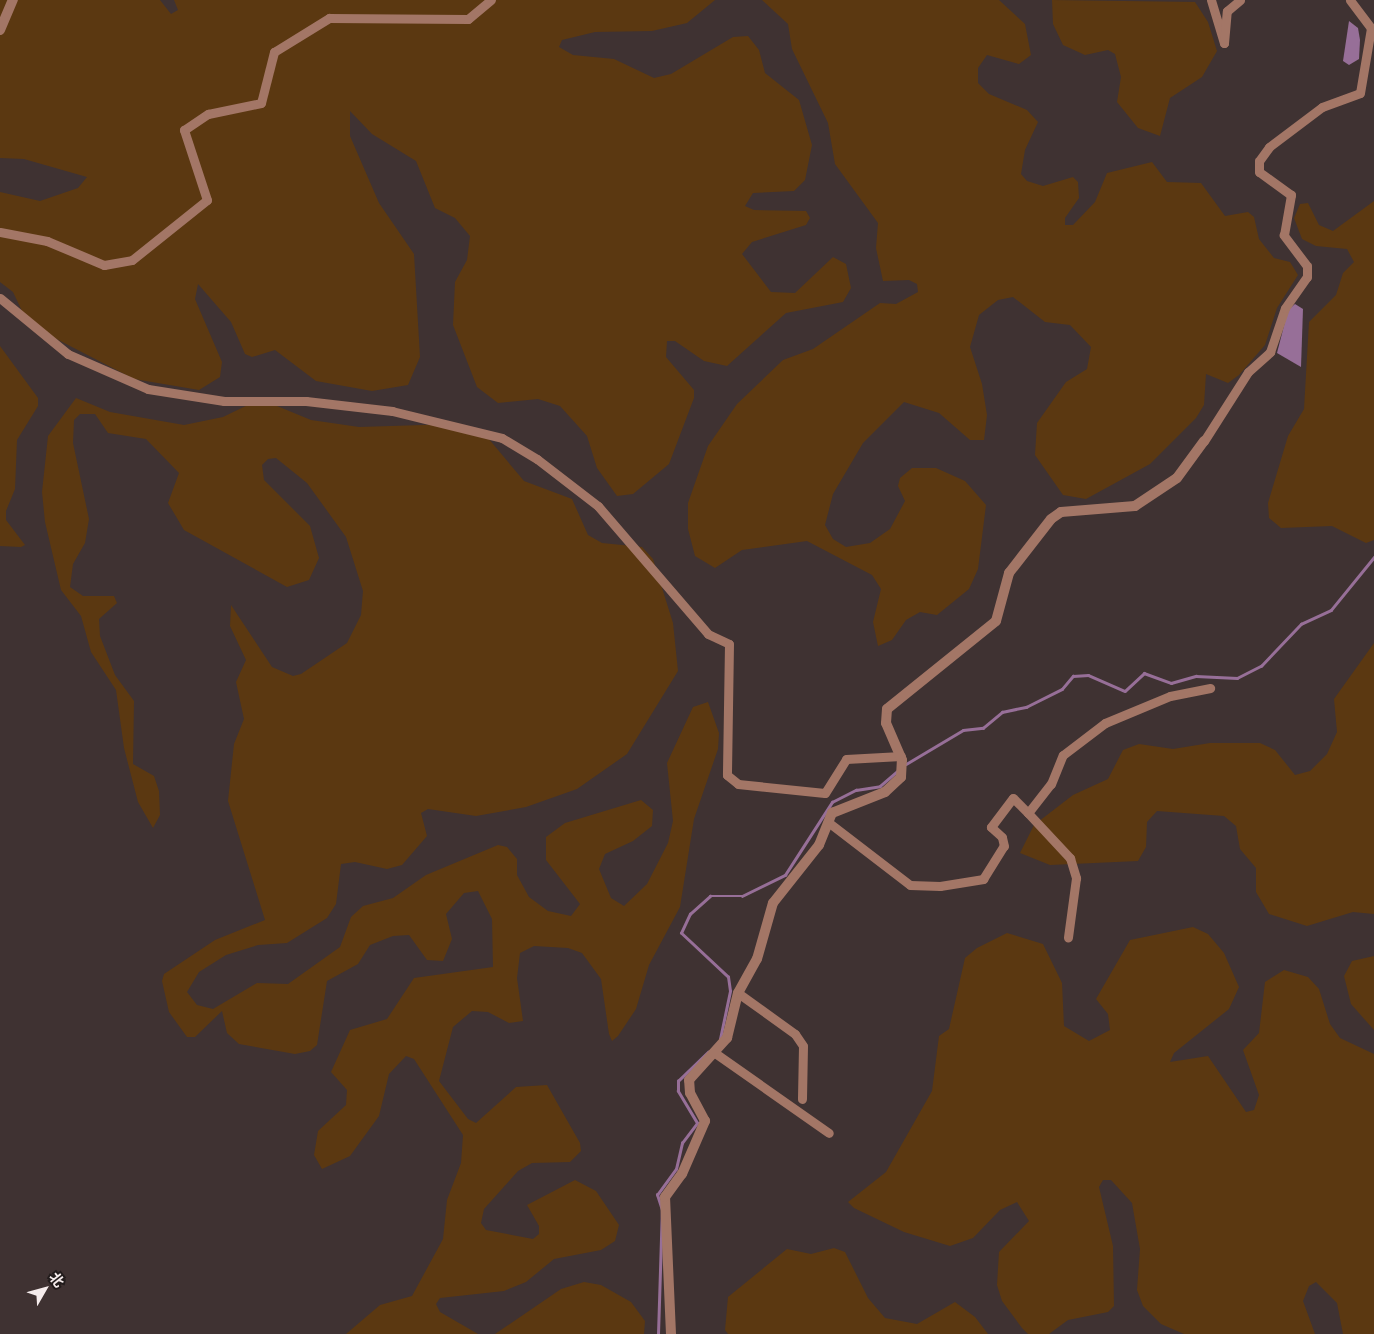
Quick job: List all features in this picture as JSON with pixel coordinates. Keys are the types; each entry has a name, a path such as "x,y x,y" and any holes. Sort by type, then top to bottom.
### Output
{"street":[{"path":"0,30 13,0"},
{"path":"0,232 47,241 104,265 132,260 207,200 184,130 208,114 261,103 274,52 329,18 468,19 491,0"},
{"path":"1211,0 1224,43 1227,11 1240,0"},
{"path":"671,1334 665,1197 682,1174 705,1121 690,1093 689,1080 715,1054 730,1030 738,993 757,959 777,895 798,875 824,837 828,822 836,809 885,792 904,772 902,758 886,722 887,709 996,621 1009,574 1051,519 1061,512 1135,506 1177,478 1204,441 1248,372 1270,352 1285,308 1307,277 1307,266 1284,235 1291,195 1259,172 1258,161 1269,147 1322,107 1360,93 1371,28 1350,0"},
{"path":"0,298 68,354 148,388 224,401 306,401 392,410 502,438 537,459 598,506 708,634 730,644 727,775 738,784 825,793 846,759 902,758"},
{"path":"1028,814 1051,784 1063,755 1105,723 1170,696 1210,688"},
{"path":"828,822 910,885 940,886 983,878 1004,846 1002,837 991,827 1013,798 1070,858 1076,878 1068,937"},
{"path":"738,993 794,1034 804,1046 802,1100"},
{"path":"715,1054 829,1133"}],"shaded area":[{"path":"0,0 160,0 171,14 178,10 174,0 715,0 687,23 652,31 595,32 562,40 559,47 573,55 614,59 654,78 671,74 733,37 748,36 759,50 765,73 799,100 812,145 805,180 794,191 753,193 745,206 754,210 806,211 810,218 806,225 752,242 742,254 771,292 795,293 833,257 846,264 851,288 843,302 786,313 727,366 704,361 675,341 667,341 666,357 694,390 694,398 669,464 633,494 617,496 597,468 587,436 560,406 538,399 498,403 477,387 453,325 455,282 467,260 470,236 455,218 435,208 416,161 372,134 350,111 350,136 379,203 414,254 420,357 408,385 372,391 316,381 275,350 252,357 245,354 231,322 198,284 195,299 222,362 220,377 199,390 134,379 41,331 23,313 13,292 0,282 0,192 40,201 78,188 87,177 24,159 0,158"},
{"path":"762,0 999,0 1025,24 1031,55 1019,64 987,55 978,68 978,83 989,94 1027,110 1038,122 1025,150 1021,174 1027,181 1043,186 1073,177 1078,182 1079,198 1065,218 1065,225 1073,225 1095,202 1107,173 1152,162 1167,182 1201,183 1225,216 1248,212 1254,217 1259,239 1274,258 1290,262 1298,275 1277,308 1265,345 1239,375 1228,383 1206,374 1204,405 1196,418 1150,464 1086,499 1063,495 1035,455 1037,423 1066,382 1087,369 1091,347 1070,325 1045,322 1013,297 998,300 979,315 970,347 982,384 987,415 984,440 970,440 939,413 904,402 863,443 833,494 825,525 833,539 846,547 870,543 890,529 905,501 898,486 900,478 912,468 936,468 965,481 986,505 978,569 969,589 937,615 920,612 906,620 892,640 878,646 873,622 881,589 872,575 807,541 742,550 715,568 695,556 688,529 688,503 708,446 737,404 783,360 813,349 880,303 896,304 918,292 917,284 909,280 883,281 876,248 878,223 835,164 828,123 792,49 788,24"},
{"path":"1052,0 1195,2 1208,22 1217,51 1202,77 1170,98 1160,136 1138,128 1117,102 1121,77 1115,54 1108,50 1085,55 1063,45 1053,24"},
{"path":"1349,21 1358,28 1360,40 1359,59 1349,65 1343,61"},
{"path":"1374,201 1374,540 1366,543 1332,526 1281,528 1269,518 1268,503 1288,436 1304,409 1309,322 1336,295 1343,273 1354,262 1347,249 1316,246 1302,239 1294,218 1300,204 1308,203 1319,225 1333,231"},
{"path":"1295,304 1303,309 1301,367 1277,353 1288,310"},
{"path":"0,346 38,398 38,406 17,440 15,489 6,511 6,520 25,545 21,547 0,546"},
{"path":"76,398 110,412 184,425 223,417 260,399 311,420 359,427 456,424 488,438 524,481 572,499 588,535 602,543 642,547 653,559 673,623 678,671 627,754 577,789 526,807 476,816 428,809 421,813 427,836 402,865 387,869 355,862 341,864 336,904 327,918 287,943 258,945 226,955 199,972 187,992 197,1005 213,1009 257,983 288,984 340,947 351,917 363,906 393,898 426,875 498,845 507,847 517,859 517,875 529,897 548,911 571,916 580,904 546,860 546,837 565,823 641,800 653,810 652,826 633,841 605,854 599,869 611,898 624,906 647,884 668,843 673,821 667,763 693,707 708,702 719,733 718,749 694,819 680,907 649,965 636,1009 618,1036 612,1041 609,1034 601,979 582,953 568,948 534,946 520,953 517,978 523,1021 509,1023 488,1012 472,1011 453,1027 439,1081 468,1119 476,1123 516,1087 547,1085 580,1143 581,1151 570,1162 532,1163 518,1171 484,1209 481,1223 486,1230 533,1239 539,1234 539,1226 527,1205 575,1180 596,1191 619,1225 615,1241 601,1250 554,1259 526,1282 504,1291 440,1298 436,1304 440,1312 478,1334 346,1334 380,1305 412,1296 443,1239 447,1200 461,1163 463,1135 414,1059 406,1056 389,1074 379,1116 350,1156 322,1169 314,1155 318,1131 346,1105 347,1090 331,1072 350,1030 387,1019 414,978 493,967 492,919 478,891 464,893 446,914 452,939 443,961 427,960 409,935 393,936 370,945 358,964 327,981 317,1045 310,1051 295,1054 239,1044 227,1033 222,1011 195,1037 187,1037 169,1012 162,981 164,974 215,940 265,920 228,801 234,744 244,719 236,682 246,660 230,626 231,605 272,667 293,676 301,674 347,643 361,615 363,591 346,537 307,483 276,458 268,459 262,465 264,480 310,526 319,558 309,580 287,587 184,530 168,503 179,473 146,439 108,433 95,414 80,414 74,420 73,443 89,519 85,543 73,564 70,587 83,596 114,596 117,603 99,619 100,636 115,675 134,701 133,764 154,776 159,791 160,815 153,828 138,802 124,748 116,690 91,652 81,616 61,590 45,522 42,492 48,436"},
{"path":"1374,643 1374,914 1353,912 1307,926 1269,914 1256,892 1256,868 1240,849 1236,826 1224,816 1157,811 1147,822 1146,847 1138,861 1050,865 1020,853 1034,825 1073,795 1108,779 1123,750 1139,744 1173,749 1210,743 1260,743 1275,750 1295,775 1310,771 1327,754 1337,732 1334,699"},
{"path":"1193,927 1208,934 1224,953 1239,987 1229,1009 1174,1053 1170,1062 1208,1056 1246,1112 1254,1110 1259,1095 1243,1050 1259,1033 1265,982 1284,970 1308,977 1319,989 1330,1024 1340,1038 1374,1054 1374,1334 1343,1334 1337,1303 1316,1282 1309,1286 1303,1301 1315,1334 1184,1334 1161,1324 1143,1306 1137,1290 1140,1249 1132,1203 1111,1180 1103,1180 1099,1187 1113,1246 1114,1306 1108,1312 1068,1320 1049,1334 1028,1334 1002,1301 997,1285 999,1252 1029,1221 1017,1202 1000,1210 973,1238 950,1246 904,1232 854,1208 848,1202 886,1172 932,1091 939,1036 949,1029 965,958 977,948 1007,933 1043,944 1062,983 1064,1026 1089,1041 1110,1030 1108,1014 1096,999 1130,940"},
{"path":"1374,956 1374,1030 1351,1004 1344,976 1352,961"},
{"path":"834,1248 845,1252 868,1298 885,1318 917,1324 955,1302 975,1317 988,1334 728,1334 725,1330 728,1297 787,1249 811,1254"},
{"path":"584,1282 601,1285 631,1302 645,1321 644,1334 495,1334 561,1289"}],"waterway":[{"path":"906,764 963,730 983,728 1002,712 1026,707 1062,689 1073,676 1088,675 1125,691 1144,673 1171,683 1196,676 1237,678 1261,666 1301,624 1331,610 1374,557"},
{"path":"720,1039 730,991 728,977 681,933 690,914 710,896 742,896 785,875 832,802 856,790 880,786 897,771"},
{"path":"658,1334 662,1210 657,1195 676,1169 682,1143 697,1123 678,1091 678,1081 708,1052"}]}
